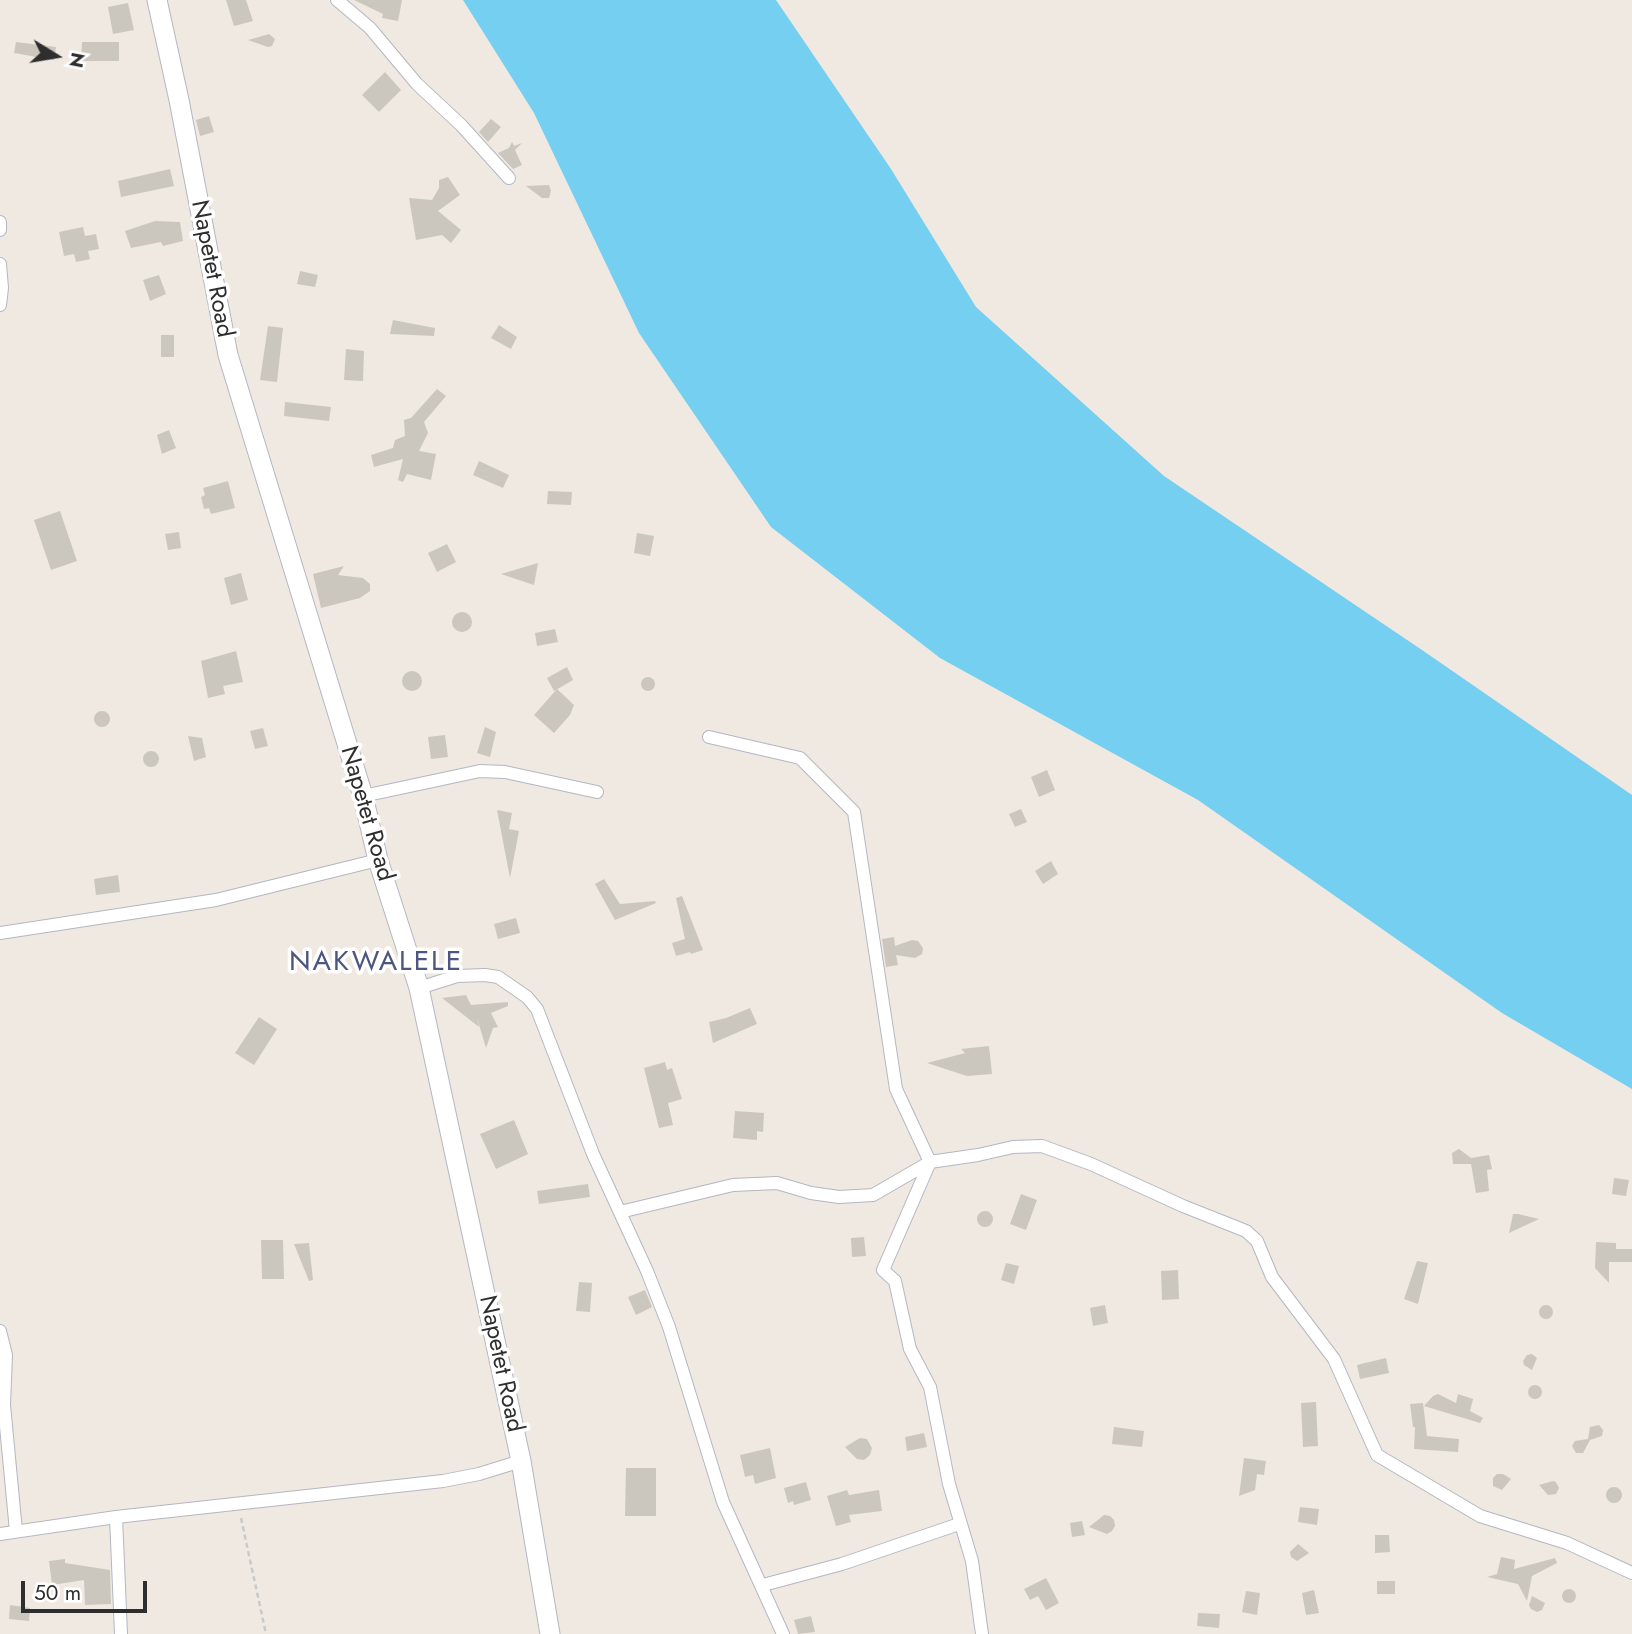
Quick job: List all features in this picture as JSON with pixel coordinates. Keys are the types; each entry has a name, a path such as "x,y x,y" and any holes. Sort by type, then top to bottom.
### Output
{"main road":[{"name":"Napetet Road","path":"158,0 228,355 419,989 521,1461 550,1634"}],"street":[{"path":"337,0 370,28 416,84 461,125 509,178"},
{"path":"0,222 0,230"},
{"path":"0,264 0,305"},
{"path":"709,737 800,758 854,812 896,1089 930,1162 883,1270 895,1281 910,1349 930,1387 959,1524 972,1561 982,1634"},
{"path":"363,796 480,771 505,772 597,792"},
{"path":"0,933 216,900 378,860"},
{"path":"419,989 444,979 485,975 498,977 527,997 537,1009 593,1154 669,1327 723,1502 783,1634"},
{"path":"620,1212 733,1185 776,1183 811,1193 839,1197 873,1195 930,1162 1013,1147 1042,1146 1091,1164 1246,1231 1257,1241 1272,1277 1334,1359 1377,1455 1480,1516 1567,1543 1632,1573"},
{"path":"0,1331 6,1355 4,1405 16,1531"},
{"path":"0,1534 116,1517 443,1481 479,1474 521,1461"},
{"path":"116,1517 121,1634"},
{"path":"763,1586 842,1564 959,1524"}],"path":[{"path":"238,1505 266,1634"}],"water":[{"path":"463,0 776,0 891,169 976,307 1164,476 1632,795 1632,1089 1502,1013 1198,800 940,658 771,527 639,333 534,113"}],"building":[{"path":"226,0 246,0 253,21 234,26"},
{"path":"354,0 402,0 398,21 382,18 383,14"},
{"path":"128,3 134,30 113,34 108,7"},
{"path":"269,34 275,39 272,46 248,40"},
{"path":"16,42 56,47 54,60 14,53"},
{"path":"82,42 119,42 119,61 81,61"},
{"path":"385,72 401,90 379,112 362,95"},
{"path":"209,116 214,132 200,136 196,120"},
{"path":"491,119 501,127 488,142 479,132"},
{"path":"512,142 514,146 522,143 515,150 522,165 513,169 498,153 509,148"},
{"path":"170,169 174,186 121,197 118,181"},
{"path":"448,177 460,195 438,211 461,230 451,243 442,235 416,240 409,198 432,200 439,188 439,180"},
{"path":"549,185 549,198 542,198 526,186"},
{"path":"155,221 180,222 183,241 163,246 161,242 131,248 125,231"},
{"path":"83,227 85,236 96,234 99,249 88,251 90,259 76,262 74,254 64,256 59,232"},
{"path":"300,271 318,275 315,287 297,284"},
{"path":"159,275 166,294 150,301 143,280"},
{"path":"393,320 435,328 434,336 390,334"},
{"path":"499,325 517,337 511,349 491,338"},
{"path":"268,326 283,328 277,382 260,380"},
{"path":"161,335 174,335 174,357 161,357"},
{"path":"346,349 364,351 363,381 344,380"},
{"path":"437,389 446,396 424,422 428,433 419,451 436,454 431,480 407,474 403,482 398,480 403,459 374,467 371,455 393,448 395,440 405,436 404,420 411,418"},
{"path":"285,402 331,407 329,421 284,416"},
{"path":"169,430 176,448 162,454 157,435"},
{"path":"479,461 509,475 503,488 473,475"},
{"path":"228,481 235,508 211,514 209,508 204,509 201,497 205,495 203,488"},
{"path":"548,491 572,492 571,505 547,504"},
{"path":"60,511 77,561 51,570 34,520"},
{"path":"179,532 181,548 168,550 165,534"},
{"path":"637,533 654,536 650,556 634,553"},
{"path":"447,544 456,562 437,572 428,553"},
{"path":"538,563 534,585 501,574"},
{"path":"344,566 338,575 363,578 370,584 370,591 360,598 321,608 313,574"},
{"path":"241,573 248,600 231,605 224,578"},
{"path":"462,612 469,615 472,622 469,629 462,632 455,629 452,622 455,615"},
{"path":"555,629 558,642 537,646 535,633"},
{"path":"236,651 243,682 223,686 225,694 208,698 201,661"},
{"path":"567,667 573,680 554,691 547,678"},
{"path":"412,671 419,674 422,681 419,688 412,691 405,688 402,681 405,674"},
{"path":"648,677 653,679 653,689 648,691 643,689 641,684 643,679"},
{"path":"557,689 574,705 570,715 554,733 534,715"},
{"path":"102,711 110,719 102,727 94,719"},
{"path":"485,727 496,732 490,757 477,753"},
{"path":"263,728 268,746 255,749 250,731"},
{"path":"445,735 448,757 431,759 428,737"},
{"path":"188,736 202,738 206,757 194,761"},
{"path":"151,751 159,759 151,767 143,759"},
{"path":"1047,770 1055,790 1039,797 1031,777"},
{"path":"1021,809 1027,822 1015,827 1009,814"},
{"path":"497,810 512,813 509,829 519,831 510,878"},
{"path":"1051,861 1058,874 1043,884 1035,871"},
{"path":"118,875 120,892 96,895 94,879"},
{"path":"604,879 620,904 656,903 615,920 595,884"},
{"path":"682,896 703,950 676,956 672,943 685,939 676,898"},
{"path":"516,918 520,933 498,939 494,924"},
{"path":"894,937 895,946 912,940 918,941 923,948 922,954 915,958 896,955 898,965 886,967 882,939"},
{"path":"466,995 471,1005 508,1002 508,1006 491,1013 498,1027 493,1028 486,1048 477,1018 479,1027 442,998"},
{"path":"750,1008 757,1024 713,1043 709,1022"},
{"path":"259,1017 277,1029 254,1065 235,1053"},
{"path":"989,1046 992,1074 967,1076 927,1063 965,1053 961,1049"},
{"path":"665,1062 667,1070 672,1068 682,1099 668,1103 673,1125 659,1128 644,1068"},
{"path":"735,1111 764,1113 763,1132 757,1131 757,1140 733,1138"},
{"path":"514,1120 528,1154 496,1169 480,1134"},
{"path":"1459,1149 1471,1158 1489,1155 1492,1169 1487,1170 1489,1191 1476,1193 1471,1164 1453,1164 1452,1153"},
{"path":"1614,1178 1629,1180 1626,1196 1612,1194"},
{"path":"588,1184 590,1197 539,1204 537,1191"},
{"path":"1021,1194 1037,1200 1026,1230 1010,1224"},
{"path":"985,1211 991,1213 991,1225 985,1227 979,1225 977,1219 979,1213"},
{"path":"1513,1214 1518,1214 1539,1219 1509,1233"},
{"path":"864,1237 866,1256 852,1257 851,1238"},
{"path":"261,1240 283,1240 284,1279 262,1279"},
{"path":"1596,1242 1616,1243 1616,1249 1632,1249 1632,1262 1609,1262 1609,1283 1595,1268"},
{"path":"309,1243 313,1280 309,1281 294,1244"},
{"path":"1417,1261 1428,1263 1418,1304 1404,1299"},
{"path":"1006,1263 1019,1266 1014,1284 1001,1280"},
{"path":"1178,1270 1179,1299 1162,1300 1161,1271"},
{"path":"579,1282 592,1283 590,1312 576,1311"},
{"path":"645,1290 652,1307 636,1315 628,1297"},
{"path":"1105,1305 1108,1323 1093,1326 1090,1308"},
{"path":"1543,1305 1549,1305 1553,1312 1549,1319 1543,1319 1539,1315 1539,1309"},
{"path":"1532,1354 1537,1358 1532,1370 1524,1365 1523,1361 1527,1355"},
{"path":"1386,1358 1389,1373 1360,1379 1357,1365"},
{"path":"1532,1385 1538,1385 1542,1392 1538,1399 1532,1399 1528,1395 1528,1389"},
{"path":"1438,1394 1456,1403 1458,1394 1473,1399 1470,1411 1483,1418 1480,1423 1424,1406"},
{"path":"1316,1402 1318,1446 1303,1447 1301,1403"},
{"path":"1423,1403 1427,1436 1459,1439 1458,1452 1414,1449 1415,1427 1410,1404"},
{"path":"1599,1425 1603,1430 1602,1436 1590,1440 1583,1453 1576,1453 1572,1446 1575,1441 1588,1439 1590,1427"},
{"path":"1114,1427 1144,1431 1142,1447 1112,1444"},
{"path":"924,1433 927,1447 907,1451 905,1437"},
{"path":"860,1438 867,1439 872,1448 870,1455 864,1460 857,1459 845,1447"},
{"path":"770,1448 776,1478 755,1484 753,1475 745,1477 740,1455"},
{"path":"1244,1458 1266,1461 1264,1475 1257,1474 1255,1490 1239,1496"},
{"path":"626,1468 656,1468 656,1516 625,1516"},
{"path":"1497,1474 1511,1479 1502,1490 1493,1486 1493,1478"},
{"path":"1553,1481 1559,1488 1556,1494 1548,1495 1539,1485"},
{"path":"806,1482 811,1500 794,1505 793,1501 788,1503 784,1488"},
{"path":"1614,1487 1620,1489 1620,1501 1614,1503 1608,1501 1606,1495 1608,1489"},
{"path":"847,1490 849,1495 879,1490 882,1511 849,1515 851,1522 836,1526 827,1496"},
{"path":"1300,1507 1319,1509 1317,1525 1298,1522"},
{"path":"1104,1515 1114,1520 1115,1526 1107,1534 1089,1527"},
{"path":"1082,1521 1085,1535 1072,1537 1070,1523"},
{"path":"1375,1535 1389,1535 1390,1552 1375,1553"},
{"path":"1298,1544 1309,1553 1297,1561 1291,1557 1290,1552"},
{"path":"1501,1557 1515,1560 1514,1569 1555,1558 1557,1563 1532,1576 1527,1601 1518,1584 1487,1577 1497,1574"},
{"path":"65,1559 65,1563 110,1570 111,1604 85,1605 84,1580 52,1585 49,1561"},
{"path":"1046,1578 1059,1603 1046,1610 1038,1596 1030,1600 1024,1589"},
{"path":"1377,1581 1395,1581 1395,1594 1377,1594"},
{"path":"1566,1589 1572,1589 1576,1596 1572,1603 1566,1603 1562,1599 1562,1593"},
{"path":"1314,1590 1319,1613 1306,1615 1302,1593"},
{"path":"1246,1591 1260,1593 1257,1615 1242,1612"},
{"path":"1532,1596 1545,1603 1542,1610 1537,1612 1531,1609 1529,1605"},
{"path":"10,1605 30,1608 29,1621 9,1619"},
{"path":"1198,1613 1220,1614 1219,1628 1197,1626"},
{"path":"811,1616 815,1632 798,1634 794,1620"}],"district":[{"name":"NAKWALELE","path":"376,963"}]}
